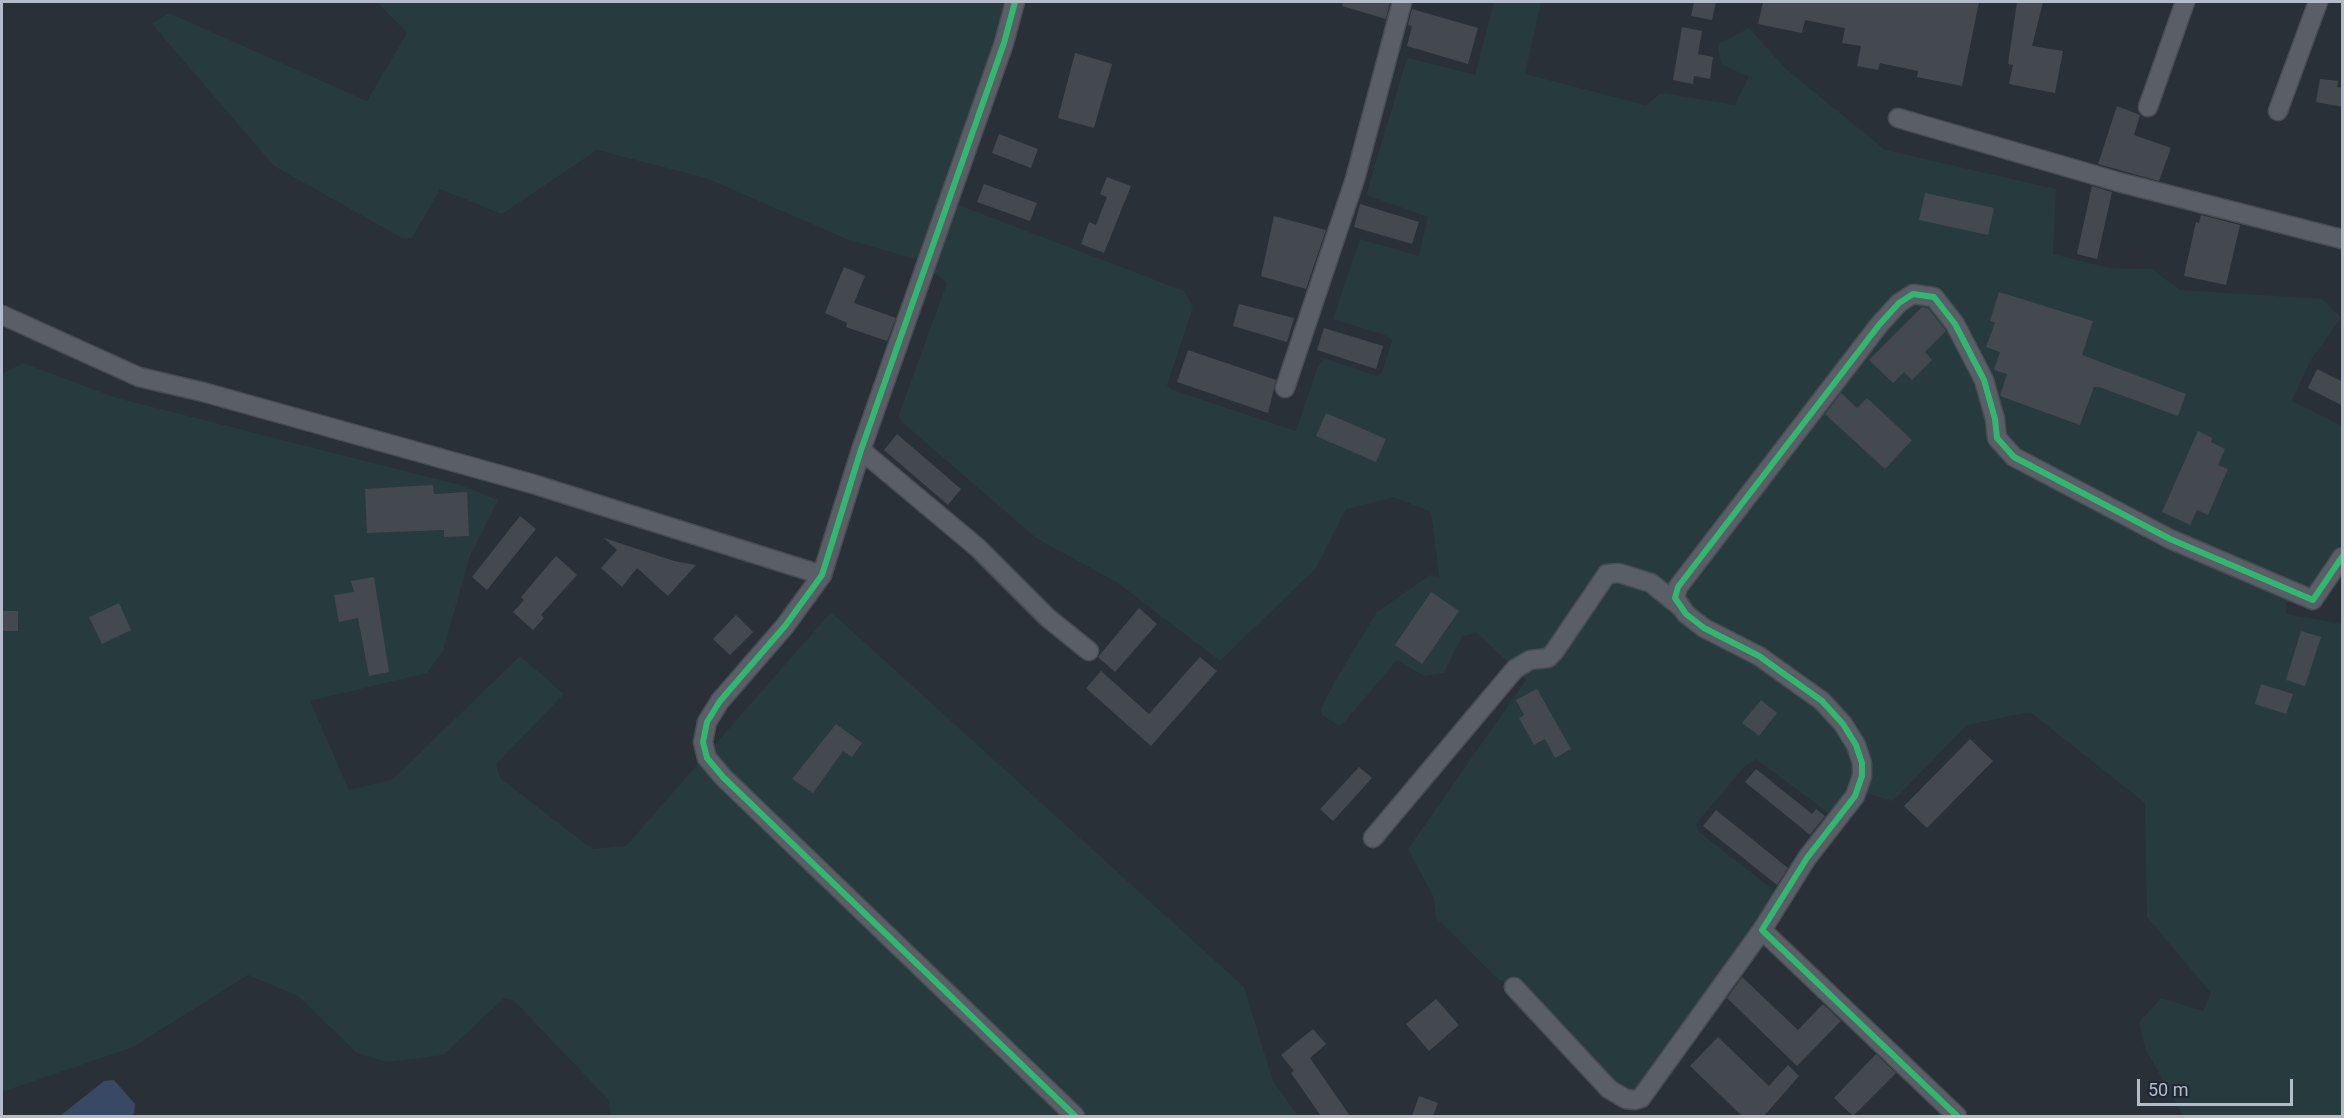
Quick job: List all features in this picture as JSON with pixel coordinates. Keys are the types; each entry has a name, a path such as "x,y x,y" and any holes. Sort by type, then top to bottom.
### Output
{"street":[{"path":"1015,2 1004,43 861,450 822,575 785,626 720,701 707,723 703,742 706,758 723,777 1075,1116"},
{"path":"1286,388 1355,179 1402,2"},
{"path":"2148,107 2185,2"},
{"path":"2278,111 2318,2"},
{"path":"1898,118 2122,183 2343,239"},
{"path":"1682,608 1675,598 1678,587 1696,561 1879,325 1899,303 1913,294 1935,297 1955,324 1984,380 1995,419 1996,438 2014,457 2170,538 2313,600 2343,557"},
{"path":"2,315 139,377 203,392 533,484 822,575"},
{"path":"861,450 978,548 1048,618 1089,651"},
{"path":"1373,838 1515,669 1530,660 1548,658 1554,652 1607,574 1619,573 1651,583 1704,628 1759,656 1822,701 1852,738 1862,763 1862,776 1855,796 1807,858 1762,930 1641,1098 1626,1099 1610,1089 1514,987"},
{"path":"1762,930 1957,1116"}],"green space":[{"path":"377,2 1008,2 998,42 940,198 1184,291 1193,307 1167,385 1172,390 1296,431 1318,366 1325,359 1377,376 1382,372 1392,341 1387,336 1333,319 1360,239 1419,256 1428,217 1366,195 1407,58 1475,75 1494,2 1541,2 1525,74 1646,105 1661,93 1735,105 1749,77 1721,64 1718,44 1749,28 1786,69 1885,150 2056,189 2053,254 2110,268 2152,269 2180,290 2322,299 2341,318 2310,361 2292,401 2342,426 2342,542 2330,567 2312,589 2286,604 2286,614 2342,624 2342,1116 2183,1116 2145,1048 2139,1022 2161,998 2203,1011 2211,993 2147,917 2145,803 2030,712 1967,725 1893,801 1849,788 1831,815 1756,759 1745,766 1696,824 1699,832 1772,889 1775,900 1639,1092 1629,1095 1616,1088 1516,985 1499,980 1436,918 1434,898 1408,849 1526,680 1477,633 1462,636 1444,673 1424,676 1397,660 1343,724 1338,725 1322,715 1321,708 1338,676 1377,612 1430,575 1439,577 1431,512 1394,497 1346,509 1316,568 1220,661 1118,583 1036,538 898,417 947,283 919,260 849,240 706,178 597,150 502,214 440,189 412,238 402,238 274,166 152,24 169,13 367,101 407,33"},
{"path":"23,363 117,398 460,485 498,500 470,556 443,651 427,673 310,701 349,790 393,779 520,656 564,694 496,764 500,778 592,849 626,846 831,612 1244,987 1273,1081 1298,1116 611,1116 608,1099 514,1001 504,998 443,1055 387,1062 357,1053 298,996 248,975 133,1047 2,1092 2,374"}],"water":[{"path":"114,1080 135,1104 134,1114 131,1116 60,1116 104,1081"}],"building":[{"path":"1343,2 1390,2 1386,19 1342,6"},
{"path":"1694,2 1716,2 1712,20 1691,16"},
{"path":"1763,2 1979,2 1962,86 1917,77 1918,71 1880,63 1878,70 1857,66 1861,46 1842,43 1845,28 1805,20 1802,33 1758,24"},
{"path":"2017,2 2043,2 2032,46 2063,51 2055,93 2009,84 2013,65 2008,64"},
{"path":"1412,9 1478,28 1468,64 1407,46 1412,26 1408,25"},
{"path":"1682,27 1702,31 1698,54 1713,57 1710,79 1694,76 1693,84 1673,80"},
{"path":"1075,53 1112,64 1094,128 1058,118"},
{"path":"2320,79 2338,81 2337,87 2343,88 2343,107 2316,102"},
{"path":"2117,106 2140,115 2134,135 2171,148 2159,181 2098,164"},
{"path":"999,134 1038,149 1031,168 992,153"},
{"path":"1107,177 1131,186 1104,253 1081,244 1089,222 1096,225 1107,197 1100,194"},
{"path":"984,184 1037,203 1030,221 977,202"},
{"path":"2092,186 2112,192 2097,259 2077,254"},
{"path":"1925,193 1994,208 1988,235 1919,220"},
{"path":"1360,204 1419,222 1412,244 1354,227"},
{"path":"2201,215 2240,225 2226,285 2184,276 2196,222 2199,223"},
{"path":"1274,216 1326,230 1306,289 1261,276"},
{"path":"844,267 865,276 854,303 896,318 887,341 846,327 847,323 825,313"},
{"path":"1999,292 2093,321 2082,355 2186,394 2178,416 2099,387 2094,387 2080,425 2000,396 2007,374 1994,370 2000,352 1986,347 1995,323 1990,321"},
{"path":"1239,304 1294,318 1287,342 1233,326"},
{"path":"1922,307 1928,308 1946,331 1925,352 1932,360 1912,380 1904,372 1893,383 1869,360"},
{"path":"1324,328 1383,346 1376,369 1317,350"},
{"path":"1188,350 1276,380 1268,413 1177,382"},
{"path":"2317,369 2343,382 2343,406 2308,388"},
{"path":"1841,393 1857,408 1867,398 1912,440 1885,469 1825,414"},
{"path":"1326,413 1386,439 1376,462 1316,436"},
{"path":"2198,431 2212,438 2211,442 2225,449 2218,465 2228,469 2208,515 2197,510 2190,525 2162,512"},
{"path":"897,434 961,489 948,505 884,450"},
{"path":"433,485 434,494 467,492 469,536 444,537 444,530 367,533 365,489"},
{"path":"520,516 536,529 487,590 472,577"},
{"path":"604,538 674,561 696,565 668,596 637,568 622,587 601,568 617,550"},
{"path":"556,556 577,575 541,615 544,618 533,630 513,612 524,600 521,597"},
{"path":"374,577 389,672 369,676 358,618 339,622 334,595 354,592 351,581"},
{"path":"1431,592 1459,611 1422,664 1395,645"},
{"path":"119,603 131,630 102,644 89,617"},
{"path":"1139,608 1157,624 1115,672 1098,657"},
{"path":"2,611 18,611 18,631 2,631"},
{"path":"736,615 753,632 730,655 713,639"},
{"path":"2301,631 2321,637 2305,686 2286,680"},
{"path":"1200,657 1217,671 1151,746 1086,688 1101,671 1149,714"},
{"path":"2261,684 2293,694 2286,714 2255,704"},
{"path":"1537,689 1571,749 1555,758 1545,739 1534,745 1519,718 1524,715 1516,700"},
{"path":"1761,700 1777,713 1759,736 1742,723"},
{"path":"836,724 862,743 852,757 843,751 813,793 792,779"},
{"path":"1970,739 1993,761 1927,828 1904,806"},
{"path":"1359,767 1372,778 1333,821 1320,809"},
{"path":"1756,769 1812,814 1816,809 1825,816 1810,835 1745,782"},
{"path":"1716,810 1788,868 1777,885 1703,826"},
{"path":"1742,977 1798,1030 1823,1004 1841,1021 1797,1066 1727,998"},
{"path":"1436,999 1459,1025 1429,1051 1406,1024"},
{"path":"1313,1029 1326,1044 1310,1058 1350,1116 1321,1116 1291,1073 1294,1071 1281,1055"},
{"path":"1718,1037 1769,1086 1788,1065 1799,1076 1764,1116 1742,1116 1690,1066"},
{"path":"1876,1054 1896,1073 1853,1116 1834,1098"},
{"path":"1419,1096 1438,1103 1433,1116 1412,1116"}],"cycle path":[{"path":"1015,2 1004,43 861,450 822,575 785,626 720,701 707,722 703,742 707,758 723,777 1075,1116"},
{"path":"1957,1116 1762,930 1807,858 1855,796 1862,776 1862,763 1856,745 1843,724 1822,701 1759,656 1704,628 1686,614 1675,598 1678,587 1879,325 1899,303 1913,294 1934,297 1955,324 1984,380 1995,419 1997,438 2014,457 2170,539 2313,600 2342,557"}]}
